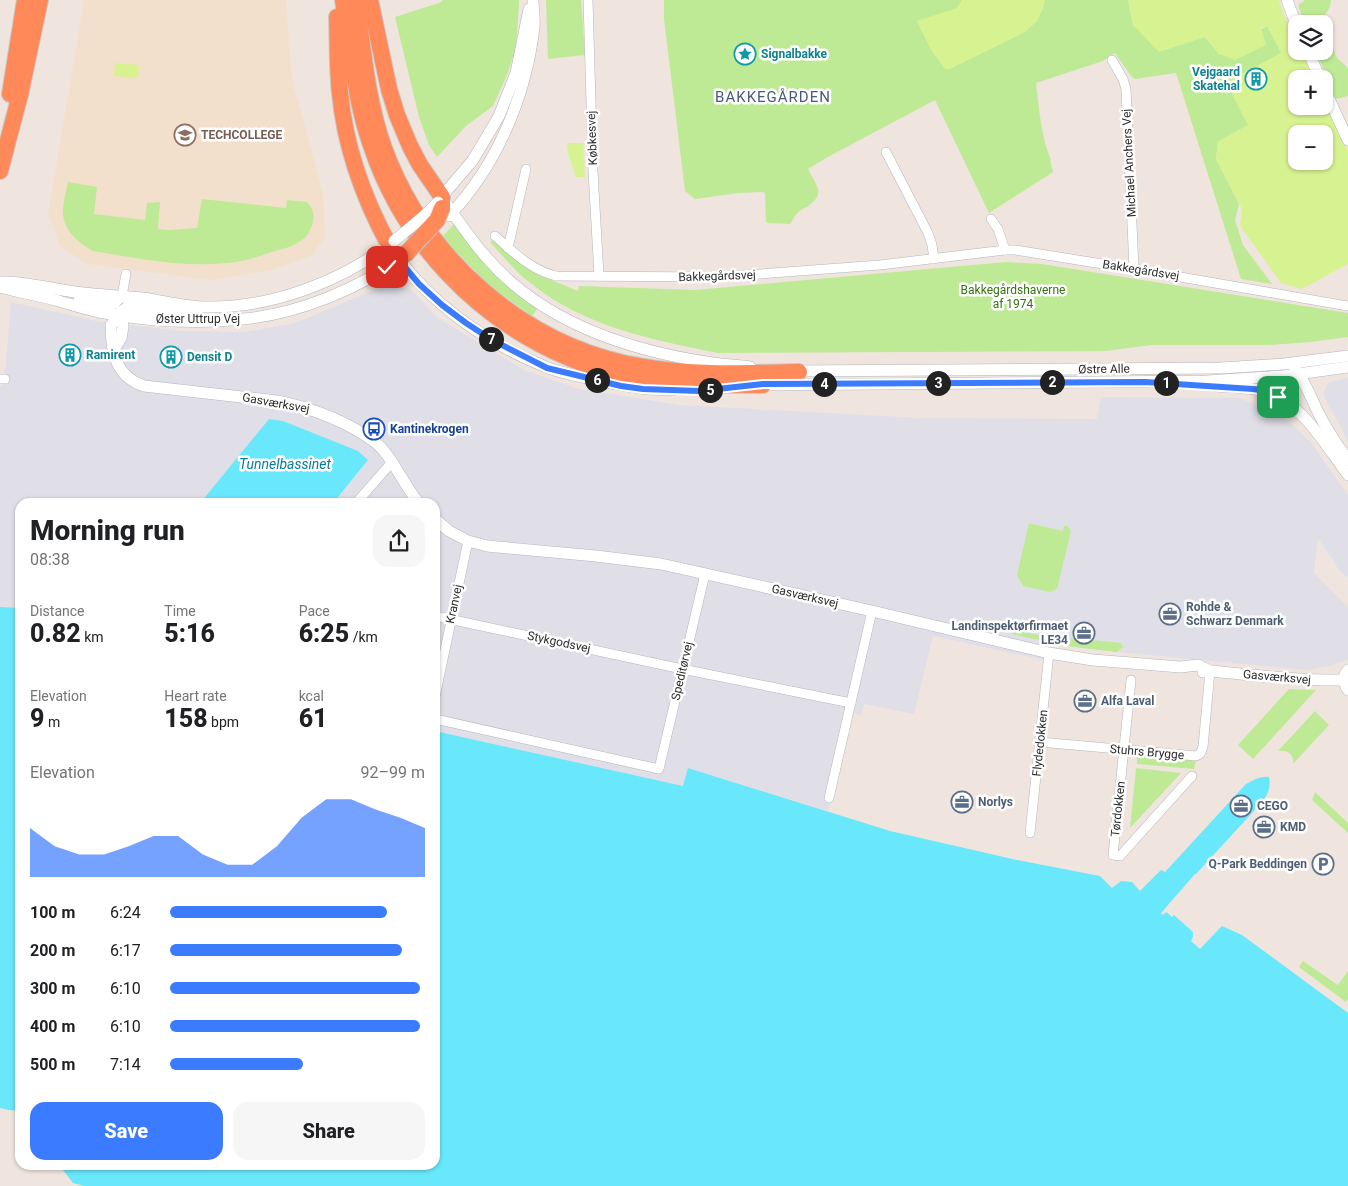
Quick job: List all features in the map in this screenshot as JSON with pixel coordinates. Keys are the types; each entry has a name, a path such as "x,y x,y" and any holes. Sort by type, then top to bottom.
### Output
{"highway":[{"path":"0,172 25,0"},
{"path":"0,172 20,95 40,0"},
{"path":"336,0 340,94 347,138 360,179 392,243"},
{"path":"343,0 360,103 367,133 380,170 401,211 418,237 441,267 476,302 500,320 545,348 595,368 622,376 677,384 763,384"},
{"path":"356,0 371,99 379,132 394,172 432,237 454,263 484,292 526,322 548,334 586,351 618,362 682,372 799,372"},
{"path":"370,0 389,88 397,115 410,146 443,207 437,220 403,257"}],"street":[{"name":"Øster Uttrup Vej","path":"443,207 499,116 516,73 532,0"},
{"name":"Øster Uttrup Vej","path":"14,286 122,296 206,308 250,305 320,284 362,264 392,243 424,216 464,200 484,171 510,122 522,84 534,26 532,0"},
{"name":"Købkesvej","path":"588,0 594,183 600,276"},
{"path":"1287,0 1293,15"},
{"name":"Michael Anchers Vej","path":"1112,60 1123,79 1126,89 1134,269"},
{"path":"1333,108 1348,140"},
{"path":"886,152 928,234 934,260"},
{"path":"508,248 526,169"},
{"name":"Østre Alle","path":"443,207 486,258 517,288 546,308 595,333 645,350 714,363 799,372 1221,368 1284,364 1348,356"},
{"path":"991,219 998,229 1005,250"},
{"name":"Bakkegårdsvej","path":"495,236 534,268 546,274 556,276 719,277 880,265 1015,250 1348,306"},
{"name":"Østre Alle","path":"392,243 419,284 442,305 492,340 547,368 612,384 643,389 699,391 763,384 1236,380 1348,367"},
{"name":"Øster Uttrup Vej","path":"14,286 67,304 100,312 140,318 196,321 244,319 305,306 338,294 403,257"},
{"path":"120,315 126,274"},
{"path":"0,282 14,286"},
{"path":"0,287 14,286"},
{"path":"57,300 71,299 113,304 122,296"},
{"path":"120,315 128,306 174,312 196,307"},
{"name":"Gasværksvej","path":"120,315 110,325 113,351 122,371 135,383 144,386 278,401 321,412 368,437 382,449 415,498"},
{"path":"1284,364 1291,366 1299,374 1307,386 1319,414 1348,460"},
{"path":"1145,382 1253,389 1278,397 1299,412 1309,423 1348,475"},
{"path":"360,498 392,462"},
{"name":"Gasværksvej","path":"440,523 449,531 468,541 487,546 661,564 1049,653 1093,660 1180,667 1198,673 1210,670 1325,681 1347,680"},
{"name":"Kranvej","path":"440,673 468,541"},
{"name":"Speditørvej","path":"440,720 659,769 705,574"},
{"path":"829,798 872,611"},
{"name":"Stykgodsvej","path":"440,617 682,669"},
{"name":"Flydedokken","path":"1030,833 1049,653"},
{"path":"682,669 852,703"},
{"name":"Stuhrs Brygge","path":"1040,742 1196,756 1200,754 1203,747 1210,670"},
{"name":"Tørdokken","path":"1131,680 1114,855 1120,856 1192,776"}],"shaded area":[{"name":"TECHCOLLEGE","path":"84,0 286,0 292,79 323,192 325,237 312,256 272,270 211,280 87,264 60,246 48,214"},
{"path":"386,285 410,289 438,318 524,370 579,389 679,405 923,418 1097,419 1101,397 1240,398 1288,421 1310,441 1348,495 1348,578 1339,570 1318,538 1314,573 1348,607 1348,660 1330,666 1307,670 1117,652 1046,642 1043,660 933,636 914,714 864,704 861,715 852,712 828,811 689,768 684,786 600,768 440,732 440,498 337,498 368,460 357,451 283,421 269,419 204,498 15,498 15,608 0,607 0,387 4,384 11,302 96,321 181,331 245,332 295,323"},
{"path":"1348,378 1348,441 1323,394 1329,382"}],"green space":[{"path":"443,0 519,0 519,3 516,48 507,75 493,106 466,126 437,157 429,145 419,117 395,17"},
{"path":"546,0 581,0 585,55 548,59"},
{"path":"664,0 1128,0 1133,25 1205,37 1219,54 1267,26 1282,53 1227,82 1248,125 1218,142 1216,159 1239,204 1235,220 1243,245 1272,284 1241,279 1176,73 1135,79 1115,53 1103,61 1036,83 1039,112 1053,172 989,213 935,100 808,169 818,189 817,198 798,212 790,224 766,222 765,193 763,192 738,193 695,199 685,191 664,19"},
{"path":"962,0 1045,0 1037,21 1025,32 950,69 945,69 931,50 917,21 957,8"},
{"path":"1128,0 1279,0 1288,23 1288,60 1306,60 1310,70 1288,70 1288,115 1331,115 1348,151 1348,264 1302,289 1281,283 1240,226 1242,209 1216,159 1218,142 1248,125 1226,82 1281,53 1267,26 1261,28 1266,45 1235,60 1219,54 1205,37 1159,52 1133,25"},
{"path":"1305,0 1331,0 1330,7 1325,15 1302,15 1298,5"},
{"path":"1333,48 1337,58 1348,68 1348,96 1336,99 1333,92 1333,70 1324,70 1320,60 1333,60"},
{"path":"115,63 139,65 138,78 114,76"},
{"path":"567,143 583,143 585,177 576,177 568,154"},
{"path":"68,182 97,187 94,214 145,220 147,203 160,202 158,229 197,228 202,199 286,208 287,200 307,202 312,209 314,219 308,235 300,242 245,260 227,263 193,264 143,259 93,251 70,232 63,215"},
{"path":"454,224 538,308 532,316 489,285 442,237"},
{"name":"Bakkegårdshaverne af 1974","path":"493,240 539,275 578,291 579,286 695,290 1006,262 1042,264 1348,313 1348,337 1269,345 1151,345 1106,351 718,353 645,337 598,322 575,312 521,276 490,242"},
{"path":"1029,523 1063,531 1064,526 1067,526 1071,531 1057,589 1050,592 1023,586 1017,575"},
{"path":"1013,629 1070,643 1071,638 1122,643 1121,646 1124,646 1117,652 1066,646 1012,634"},
{"path":"1289,689 1316,690 1253,759 1238,745"},
{"path":"1315,711 1329,725 1293,764 1290,753 1278,751"},
{"path":"1137,755 1196,761 1194,769 1137,764"},
{"path":"1136,768 1181,773 1130,828"},
{"path":"1315,792 1348,823 1348,833 1312,800"},
{"path":"1303,961 1338,985 1348,971 1348,999 1346,1002 1299,967"}],"water":[{"name":"Tunnelbassinet","path":"269,419 283,421 358,451 368,460 337,498 204,498"},
{"path":"0,607 15,608 15,1111 0,1108"},
{"path":"440,732 683,786 688,768 890,831 1017,860 1100,876 1112,888 1121,881 1132,882 1140,891 1161,870 1165,872 1246,784 1259,778 1269,777 1269,790 1263,801 1161,913 1163,915 1166,912 1172,917 1174,915 1193,932 1191,941 1200,949 1222,926 1242,935 1348,1013 1348,1186 84,1186 73,1183 63,1170 440,1170"}],"place":[{"name":"Signalbakke","path":"745,54"},
{"name":"Vejgaard Skatehal","path":"1256,79"},
{"name":"TECHCOLLEGE","path":"185,135"},
{"name":"Ramirent","path":"70,355"},
{"name":"Densit D","path":"171,357"},
{"name":"Kantinekrogen","path":"374,429"},
{"name":"Rohde & Schwarz Denmark","path":"1170,614"},
{"name":"Landinspektørfirmaet LE34","path":"1084,633"},
{"name":"Alfa Laval","path":"1085,701"},
{"name":"Norlys","path":"962,802"},
{"name":"CEGO","path":"1241,806"},
{"name":"KMD","path":"1264,827"},
{"name":"Q-Park Beddingen","path":"1323,864"}],"district":[{"name":"BAKKEGÅRDEN","path":"773,97"}],"route":[{"path":"387,267 399,260 419,284 442,305 492,340 519,354 547,368 621,386 643,389 699,391 763,384 1145,382 1253,389 1278,397"}]}
